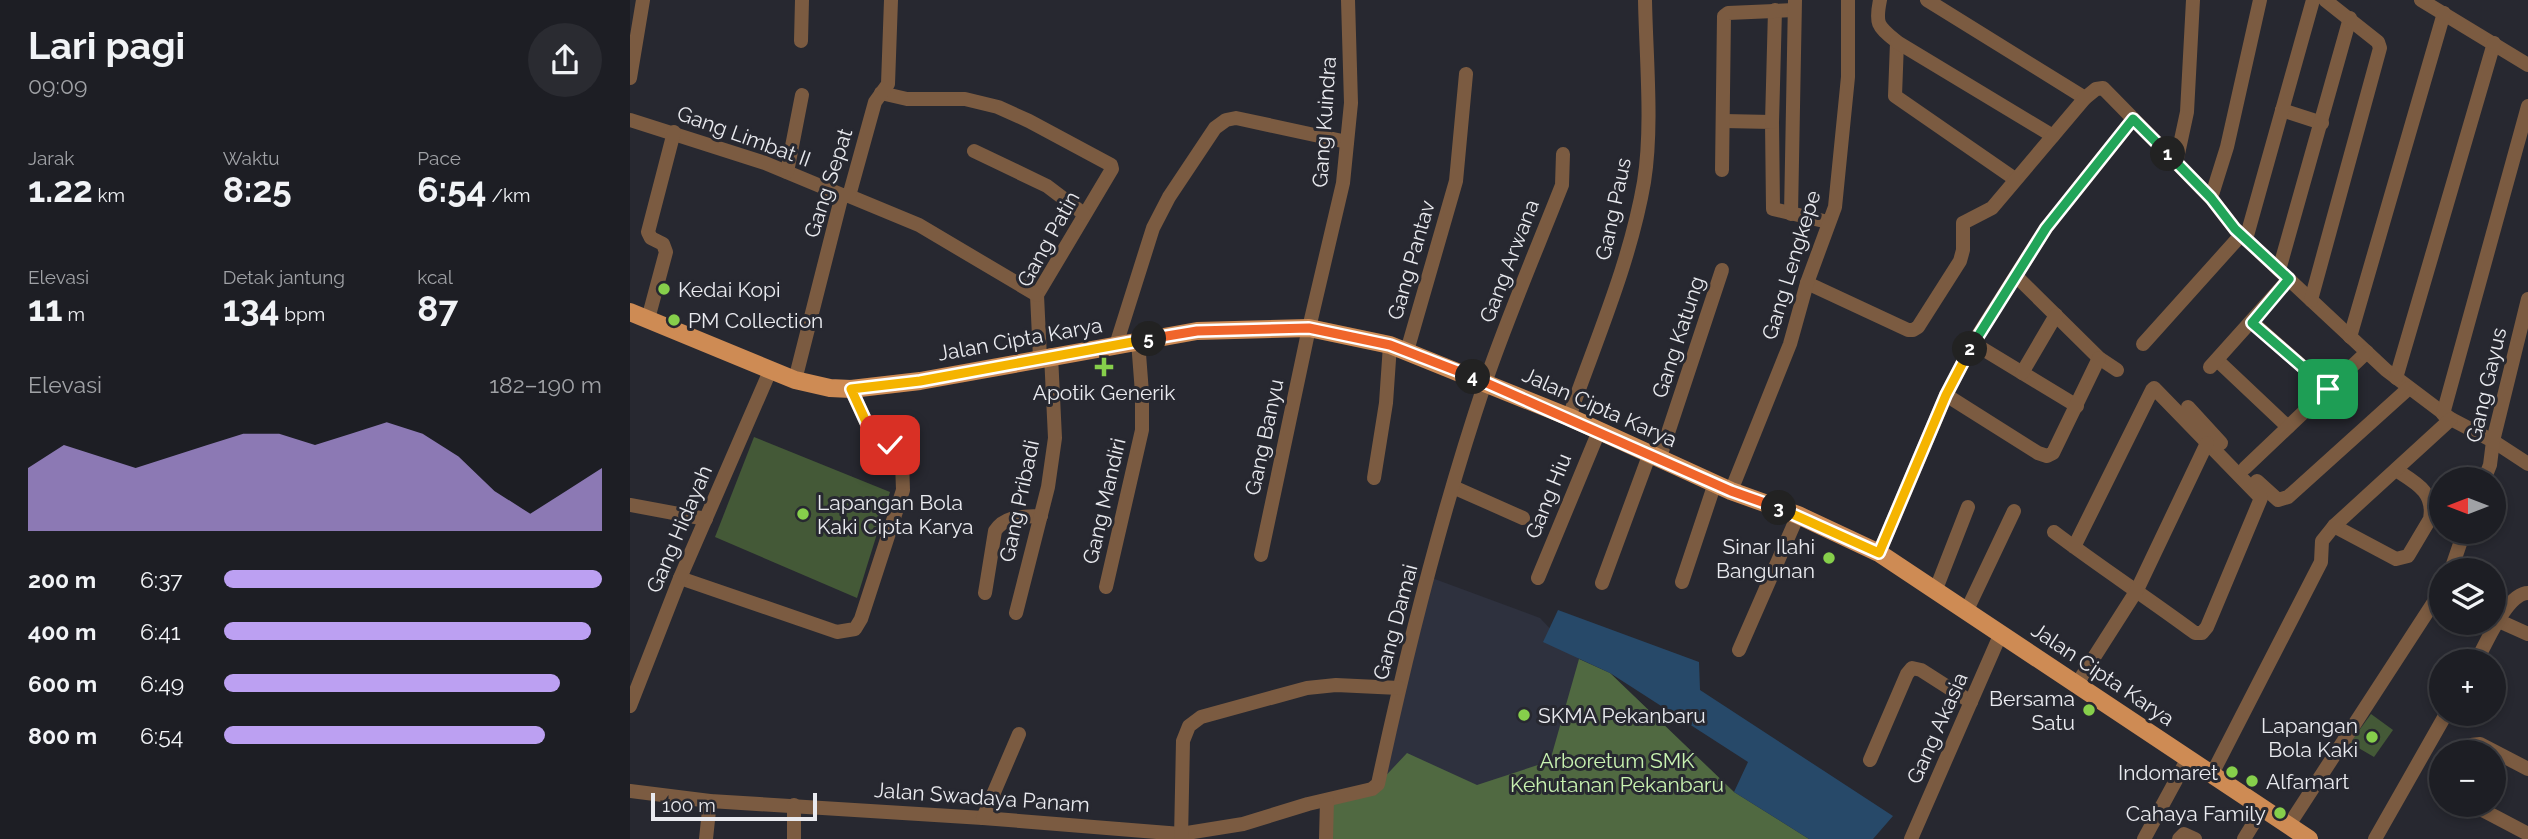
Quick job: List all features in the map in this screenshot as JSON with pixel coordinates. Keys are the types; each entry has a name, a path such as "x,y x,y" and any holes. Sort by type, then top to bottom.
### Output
{"main road":[{"name":"Jalan Cipta Karya","path":"630,312 795,380 830,388 851,389 920,381 1197,331 1309,328 1398,348 1569,417 1723,487 1798,515 1879,553 2309,839"}],"street":[{"path":"630,78 635,25 643,0"},
{"path":"801,41 803,0"},
{"name":"Gang Sepat","path":"795,380 845,196 875,102 888,84 891,0"},
{"name":"Gang Kuindra","path":"1309,328 1343,183 1351,103 1348,0"},
{"name":"Gang Paus","path":"1569,417 1622,271 1644,181 1647,148 1645,0"},
{"name":"Gang Lengkepe","path":"1682,582 1790,344 1807,284 1835,207 1848,77 1848,0"},
{"path":"1880,0 1877,18 1880,27 1897,42 2053,135"},
{"path":"1927,0 2085,98"},
{"path":"2176,163 2187,112 2193,0"},
{"path":"2211,198 2227,147 2260,0"},
{"path":"2143,344 2243,237 2313,0"},
{"path":"2311,300 2380,54 2378,42 2325,0"},
{"path":"2421,0 2528,65"},
{"path":"1722,170 1724,16 1728,13 1774,10 1794,5 1791,214"},
{"path":"1774,10 1773,209 1828,222"},
{"path":"2350,337 2444,13"},
{"path":"2288,428 2213,364 2252,323 2284,274 2350,18"},
{"path":"1897,42 1895,96 2015,179"},
{"path":"2396,378 2494,43"},
{"name":"Gang Pantav","path":"1374,478 1386,403 1385,390 1456,181 1466,74"},
{"path":"1807,284 1908,330 1918,327 1960,261 1963,250 1963,223 1992,208 2085,98 2096,89 2103,88 2211,198 2243,237 2396,378 2447,416 2528,464"},
{"name":"Gang Patin","path":"881,93 907,99 965,99 998,107 1111,165 1112,169 1037,295 1046,357"},
{"path":"787,172 802,95"},
{"path":"2212,774 2321,562 2322,541 2334,526 2396,470 2447,416 2528,106"},
{"path":"2282,110 2322,123"},
{"path":"1116,345 1153,228 1215,128 1226,120 1236,118 1347,142"},
{"path":"1879,553 1946,395 1973,343 2046,228 2133,119"},
{"name":"Gang Limbat II","path":"630,120 674,132 787,172 919,225 1037,295"},
{"path":"1724,121 1772,122"},
{"path":"648,319 666,252 663,244 651,239 648,232 674,132"},
{"path":"974,151 1047,186 1084,214"},
{"name":"Gang Arwana","path":"1485,382 1562,185 1563,154"},
{"name":"Gang Katung","path":"1602,583 1655,455 1722,270"},
{"path":"2016,276 2099,358 2118,370"},
{"name":"Gang Gayus","path":"2489,467 2493,441 2528,299"},
{"path":"2022,373 2056,315"},
{"path":"2252,323 2328,389"},
{"name":"Gang Banyu","path":"1261,555 1309,328"},
{"name":"Gang Mandiri","path":"1106,587 1142,429 1138,341"},
{"path":"1973,343 2077,406"},
{"path":"2245,468 2367,352"},
{"name":"Gang Pribadi","path":"1016,613 1048,487 1055,438 1046,357"},
{"path":"1946,395 2047,456 2053,453 2099,358"},
{"name":"Gang Hidayah","path":"630,706 680,578 770,371"},
{"name":"Gang Damai","path":"1326,800 1372,789 1378,784 1399,688 1453,487 1485,382"},
{"path":"2054,532 2074,547 2137,590 2194,633 2202,633 2207,627 2261,498 2154,388 2074,547"},
{"path":"2188,407 2278,500 2288,497 2409,388"},
{"path":"680,578 837,632 855,629 903,490 902,462 890,445 868,426 851,389"},
{"name":"Gang Hiu","path":"1538,578 1598,431"},
{"path":"2077,684 2137,590 2207,443"},
{"path":"2396,470 2424,488 2429,498"},
{"path":"1453,487 1522,518"},
{"path":"630,505 706,519"},
{"path":"1936,589 1968,507"},
{"path":"1967,610 2014,511"},
{"path":"1739,650 1798,515"},
{"path":"985,593 995,531 1001,522 1009,518 1041,516"},
{"path":"2334,526 2396,559 2402,559 2407,556 2429,521"},
{"path":"2506,609 2510,601 2522,593 2528,593"},
{"path":"2288,825 2429,609"},
{"path":"2506,624 2528,634"},
{"name":"Gang Akasia","path":"1911,839 2001,633"},
{"path":"1870,760 1912,668 1921,670 1972,702"},
{"path":"1181,837 1183,741 1189,726 1201,717 1307,688 1336,685 1399,688"},
{"path":"2375,839 2439,726"},
{"path":"983,818 1019,734"},
{"path":"2144,839 2188,758"},
{"path":"2506,758 2528,769"},
{"name":"Jalan Swadaya Panam","path":"630,790 709,801 983,818 1181,837 1243,824 1326,800"},
{"path":"1326,800 1326,839"},
{"path":"706,839 709,801"},
{"path":"794,805 794,839"},
{"path":"2244,839 2263,808"},
{"path":"2496,817 2528,834"},
{"path":"2179,839 2184,834 2195,839"}],"shaded area":[{"name":"SKMA Pekanbaru","path":"1432,578 1540,618 1579,659 1610,673 1734,792 1809,839 1376,793"}],"green space":[{"name":"Lapangan Bola Kaki Cipta Karya","path":"754,437 890,492 857,598 715,537"},
{"name":"Arboretum SMK Kehutanan Pekanbaru","path":"1579,659 1610,673 1734,792 1809,839 1326,839 1327,800 1378,784 1407,753 1477,785 1550,761"},
{"name":"Lapangan Bola Kaki","path":"2371,714 2393,730 2374,757 2350,743"}],"water":[{"path":"1558,610 1699,662 1700,690 1893,816 1873,839 1809,839 1734,792 1748,762 1610,673 1543,642"}],"place":[{"name":"Kedai Kopi","path":"664,289"},
{"name":"PM Collection","path":"674,320"},
{"name":"Apotik Generik","path":"1104,367"},
{"name":"Lapangan Bola Kaki Cipta Karya","path":"803,514"},
{"name":"Sinar Ilahi Bangunan","path":"1829,558"},
{"name":"Bersama Satu","path":"2089,710"},
{"name":"SKMA Pekanbaru","path":"1524,715"},
{"name":"Lapangan Bola Kaki","path":"2372,737"},
{"name":"Indomaret","path":"2232,772"},
{"name":"Alfamart","path":"2252,781"},
{"name":"Cahaya Family","path":"2280,813"}],"route":[{"path":"890,445 868,426 851,389 920,381 1051,355 1197,331 1309,328 1390,345 1485,382 1660,457 1731,491 1798,515 1879,553 1946,395 1973,343 2046,228 2133,119 2211,198 2235,229 2289,279 2252,323 2328,389"}]}
